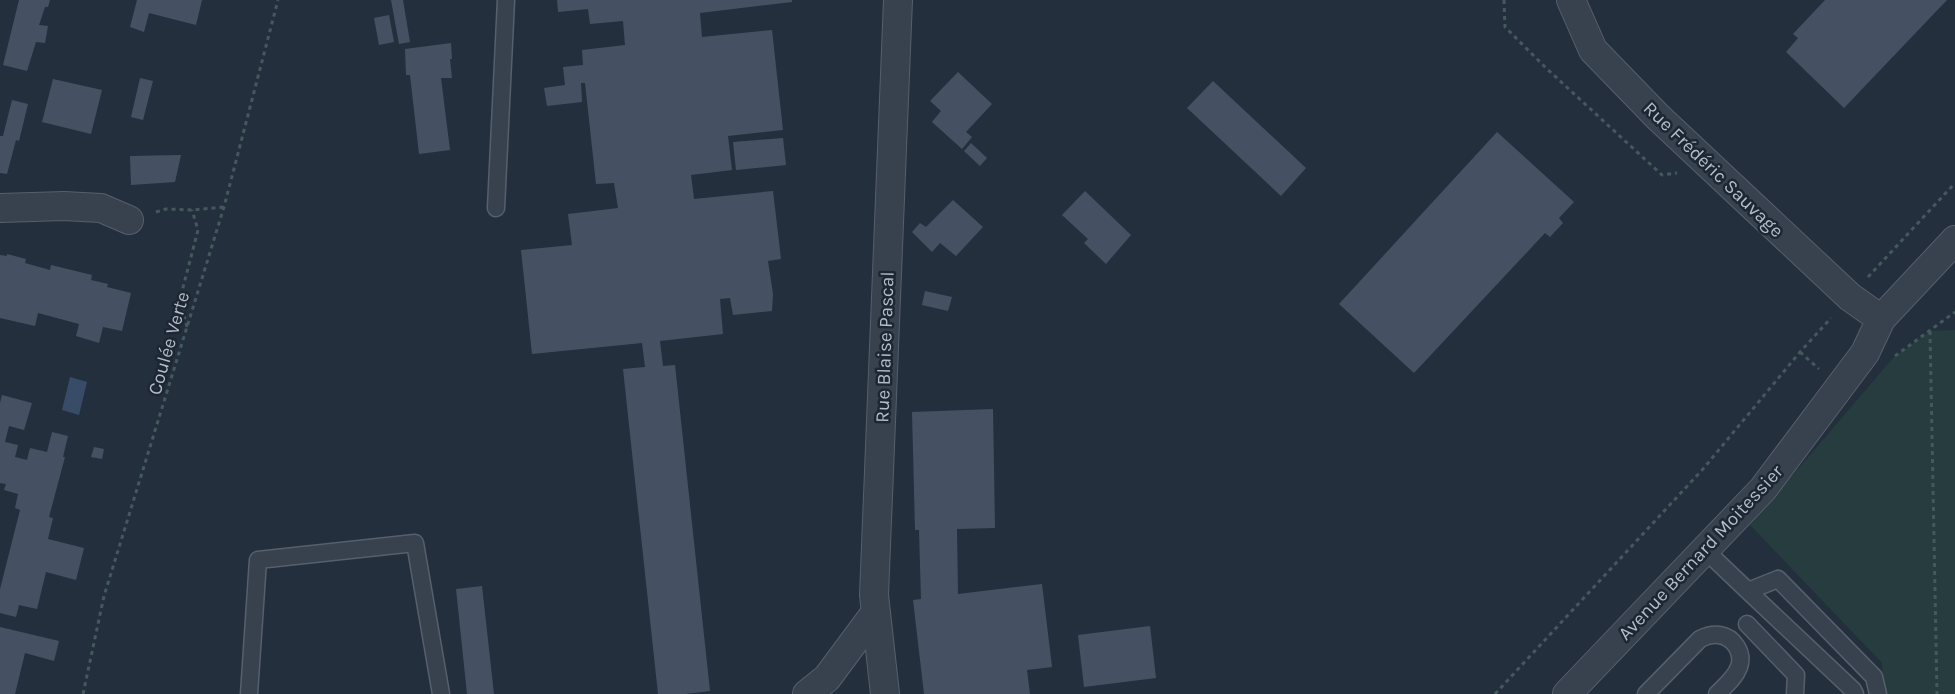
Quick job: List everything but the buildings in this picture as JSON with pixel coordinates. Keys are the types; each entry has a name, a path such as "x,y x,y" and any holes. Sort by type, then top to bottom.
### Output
{"street":[{"name":"Rue Blaise Pascal","path":"885,694 874,596 898,0"},
{"name":"Rue Frédéric Sauvage","path":"1571,0 1593,50 1658,118 1850,298 1881,319"},
{"path":"0,208 64,206 102,208 129,220"},
{"name":"Avenue Bernard Moitessier","path":"1567,694 1763,489 1864,353 1881,319 1955,240"},
{"path":"807,694 827,678 876,612"}],"lane":[{"path":"496,208 506,0"},
{"path":"249,694 258,560 415,543 441,694"},
{"path":"1705,550 1853,690 1855,694"},
{"path":"1748,591 1778,579 1874,677 1878,694"},
{"path":"1736,645 1747,624 1748,591"},
{"path":"1747,624 1796,675 1795,694"},
{"path":"1646,694 1700,639 1709,635 1719,635 1728,638 1736,645 1740,654 1740,664 1736,674 1717,694"}],"path":[{"name":"Coulée Verte","path":"83,694 104,596 224,207 278,0"},
{"path":"1850,298 1955,183"},
{"path":"129,220 166,209 192,210 224,207"},
{"path":"187,328 180,300 198,230 192,210"},
{"path":"1930,331 1937,694"},
{"path":"1495,694 1703,469 1800,352"}],"green space":[{"path":"1955,330 1955,694 1884,694 1882,663 1750,525 1893,358 1930,331"}],"water":[{"path":"70,377 87,382 79,415 62,410"}]}
